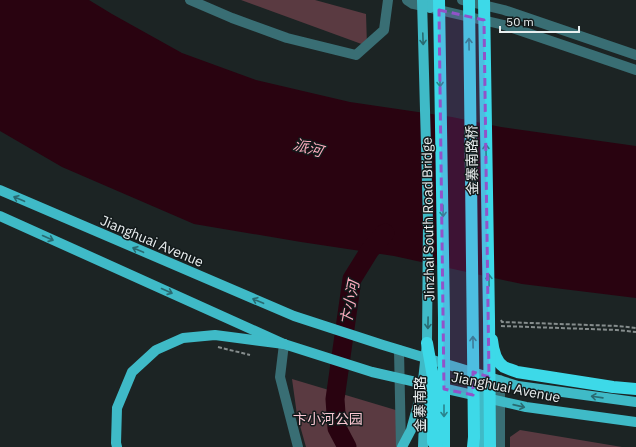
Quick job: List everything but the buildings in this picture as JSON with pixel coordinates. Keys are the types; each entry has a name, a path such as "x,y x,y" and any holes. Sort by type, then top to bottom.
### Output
{"highway":[{"path":"474,442 476,1"},
{"name":"金寨南路桥","path":"476,1 494,318"},
{"name":"Jinzhai South Road Bridge","path":"433,2 444,317 444,442"},
{"path":"494,318 493,348 496,358 504,367 518,372 636,389"},
{"path":"490,447 494,318"},
{"path":"427,343 432,376 433,442 435,447"}],"main road":[{"path":"422,0 428,220 427,343 423,447"},
{"path":"475,18 476,1"},
{"name":"Jianghuai Avenue","path":"0,190 294,316 518,386 636,402"},
{"path":"0,216 284,344"},
{"path":"117,447 117,408 132,372 156,350 183,338 215,335 284,344"},
{"path":"402,447 411,430 422,390 427,343"},
{"name":"Jianghuai Avenue","path":"284,344 372,372 483,398 526,407 636,422"},
{"name":"金寨南路","path":"435,361 435,447"},
{"path":"483,447 484,375"}],"street":[{"path":"190,0 232,18 287,38 356,55 384,30 388,0"},
{"path":"407,0 413,4 433,2 475,18 504,25 636,70"},
{"path":"462,0 476,1 636,55"},
{"path":"284,344 280,377 298,447"},
{"path":"399,350 402,447"},
{"path":"500,380 500,447"}],"path":[{"path":"494,318 502,322 636,328"},
{"path":"502,326 636,332"},
{"path":"213,346 250,354"}],"highlighted area":[{"path":"439,10 484,20 489,377 473,372 473,395 444,389"}],"green space":[{"path":"241,0 315,0 366,14 367,46"},
{"name":"卞小河公园","path":"292,379 399,411 399,447 306,447 297,415"},
{"path":"520,430 622,447 510,447 510,437"}],"water":[{"name":"派河","path":"0,0 89,0 182,53 256,80 350,102 452,117 501,127 636,146 636,298 522,284 394,256 194,224 62,167 0,131"}],"waterway":[{"name":"卞小河","path":"347,447 337,428 335,399 352,279 370,250 385,233"}]}
